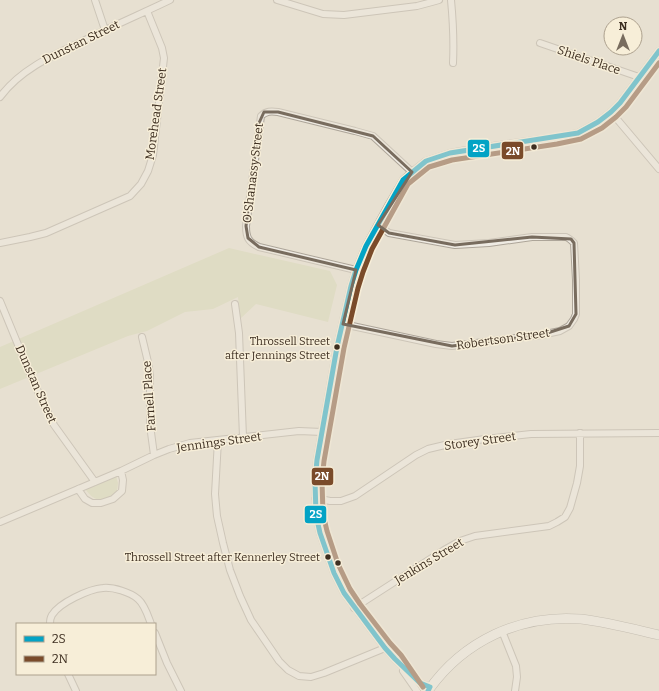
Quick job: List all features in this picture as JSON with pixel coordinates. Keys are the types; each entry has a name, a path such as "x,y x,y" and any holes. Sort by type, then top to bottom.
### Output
{"main road":[{"path":"429,689 445,670 457,659 486,639 502,631 539,620 582,619 613,624 659,635"}],"street":[{"path":"95,0 105,30"},
{"name":"Dunstan Street","path":"0,97 30,68 49,57 170,0"},
{"path":"277,0 323,14 344,15 417,6 439,0"},
{"path":"451,0 454,26 453,63"},
{"name":"Morehead Street","path":"0,243 30,238 53,230 130,196 141,184 148,171 153,155 164,58 162,48 147,11"},
{"name":"Shiels Place","path":"540,43 639,77"},
{"path":"429,689 420,683 395,659 354,608 334,573 320,533 316,515 315,481 317,460 334,372 337,347 356,270 366,246 403,180 426,161 450,153 578,133 598,122 620,103 659,51"},
{"name":"O'Shanassy Street","path":"356,270 259,247 252,243 248,238 246,226 261,116 264,112 278,112 373,136 412,172"},
{"path":"611,112 659,169"},
{"name":"Robertson Street","path":"343,324 436,344 452,346 541,335 560,331 569,326 576,314 574,243 571,239 566,237 532,237 489,243 455,245 389,233 378,225"},
{"name":"Dunstan Street","path":"0,301 33,381 54,425 95,482"},
{"path":"235,304 239,333 243,437"},
{"name":"Farnell Place","path":"142,337 150,376 150,425 154,455"},
{"name":"Jennings Street","path":"0,522 121,471 154,455 190,443 299,431 322,432"},
{"name":"Jenkins Street","path":"354,608 460,541 475,536 549,526 565,517 570,508 577,483 580,466 580,433"},
{"name":"Storey Street","path":"315,498 330,501 341,501 355,496 416,455 428,449 449,444 531,434 659,433"},
{"path":"218,440 214,494 217,516 225,550 240,596 251,620 279,661 288,670 299,676 311,677 385,648"},
{"path":"78,489 85,499 92,503 101,503 113,499 122,491 123,480 121,471"},
{"path":"50,623 54,612 62,604 89,591 103,588 116,589 138,599 145,608 151,623"},
{"path":"502,631 516,666 517,677 515,691"},
{"path":"156,636 167,663 181,691"},
{"path":"395,659 417,691"},
{"path":"68,675 76,691"}],"highlighted area":[{"path":"264,112 278,112 373,136 412,172 378,225 389,233 455,245 532,237 571,239 574,243 576,314 569,326 541,335 452,346 343,324 356,270 259,247 248,238 246,226 259,123"}],"green space":[{"path":"229,248 330,271 337,285 328,322 256,304 240,319 238,297 213,309 185,312 147,331 128,336 0,389 0,347"},
{"path":"116,476 118,483 117,491 105,499 101,500 93,497 85,489"}],"transit line":[{"name":"2S","path":"428,691 430,687 420,683 385,648 344,593 334,573 320,533 316,515 315,481 317,460 337,347 356,270 366,246 403,180 426,161 450,153 578,133 598,122 620,103 659,51"},
{"name":"2N","path":"423,687 401,655 390,643 350,589 338,564 323,514 322,481 324,461 344,348 363,272 372,249 408,184 429,167 452,160 581,139 602,128 616,117 626,107 659,63"}],"place":[{"name":"Throssell Street after Jennings Street","path":"337,347"},
{"name":"Throssell Street after Kennerley Street","path":"328,557"}]}
